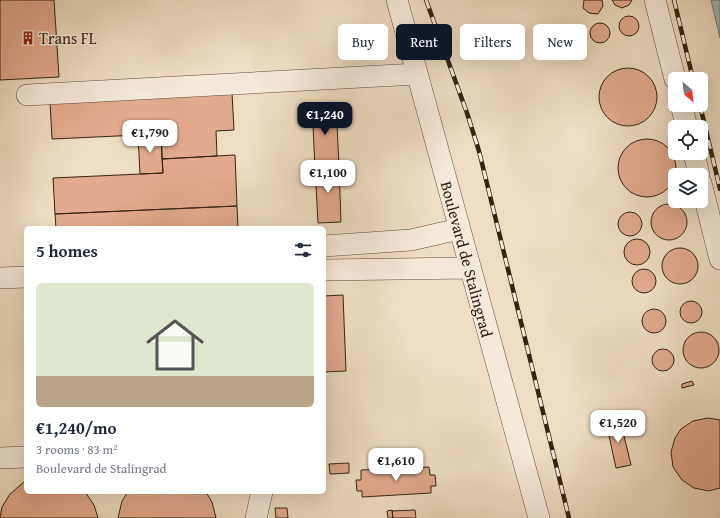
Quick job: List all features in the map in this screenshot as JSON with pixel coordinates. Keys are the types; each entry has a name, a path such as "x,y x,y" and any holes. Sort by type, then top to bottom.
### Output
{"street":[{"name":"Boulevard de Stalingrad","path":"397,0 538,518"},
{"path":"655,0 673,72"},
{"path":"27,95 417,74"},
{"path":"707,208 720,259"},
{"path":"326,246 412,240 459,229"},
{"path":"326,270 469,268"},
{"path":"0,278 24,277"},
{"path":"0,458 24,457"},
{"path":"256,518 262,494"}],"water":[{"path":"711,0 720,0 720,38"}],"building":[{"name":"Trans FL","path":"0,0 54,0 59,77 0,80"},
{"path":"584,0 602,0 603,6 598,14 589,13 583,8"},
{"path":"612,0 632,0 629,5 622,8 615,5"},
{"path":"629,16 636,19 639,26 636,33 629,36 622,33 619,26 622,19"},
{"path":"600,23 607,26 610,33 607,40 600,43 593,40 590,33 593,26"},
{"path":"628,68 644,73 652,81 657,97 652,113 644,121 628,126 612,121 604,113 599,97 604,81 612,73"},
{"path":"232,93 234,130 216,131 217,156 162,159 161,134 52,139 50,102"},
{"path":"336,104 339,165 315,168 312,106"},
{"path":"161,134 163,173 140,174 138,135"},
{"path":"647,139 663,144 668,149 668,160 674,160 676,168 668,168 668,187 663,192 647,197 631,192 623,184 618,168 623,152 631,144"},
{"path":"235,155 237,206 55,214 53,178 163,173 162,159"},
{"path":"329,165 339,165 341,222 318,223 315,168 330,167"},
{"path":"665,204 668,204 668,208 680,208 687,218 686,229 682,235 673,240 662,239 656,235 651,226 652,215 656,209"},
{"path":"237,206 238,226 56,226 55,214"},
{"path":"630,212 639,215 642,224 639,233 630,236 621,233 618,224 621,215"},
{"path":"637,239 646,243 650,252 646,261 637,265 628,261 624,252 628,243"},
{"path":"684,248 693,253 697,259 697,273 693,279 684,284 676,284 667,279 663,273 662,262 667,253 673,249"},
{"path":"639,269 649,269 656,276 656,286 649,293 639,293 632,286 632,276"},
{"path":"343,295 346,371 326,372 326,296"},
{"path":"687,301 695,301 702,308 702,316 695,323 687,323 680,316 680,308"},
{"path":"654,309 662,313 666,321 662,329 654,333 646,329 642,321 646,313"},
{"path":"705,332 714,337 718,343 718,357 714,363 705,368 697,368 688,363 684,357 683,346 688,337 694,333"},
{"path":"663,349 671,352 674,360 671,368 663,371 655,368 652,360 655,352"},
{"path":"692,381 694,385 682,388 682,384"},
{"path":"708,418 720,420 720,488 709,491 694,488 682,480 673,467 671,452 675,438 681,429 693,421"},
{"path":"620,419 631,465 616,468 606,422"},
{"path":"349,463 349,473 330,474 329,464"},
{"path":"429,467 430,475 435,475 436,486 431,486 431,493 362,497 362,491 357,491 356,480 361,480 361,470"},
{"path":"24,482 24,494 86,494 94,505 98,518 0,518 2,507 10,494"},
{"path":"127,494 207,494 212,502 216,518 118,518 122,501"},
{"path":"275,508 287,508 288,518 276,518"},
{"path":"392,510 393,518 388,518 387,511"},
{"path":"415,510 416,518 393,518 392,511"}],"railway":[{"path":"426,0 467,113 479,151 569,518"},
{"path":"674,0 691,72"},
{"path":"702,112 720,189"}],"place":[{"name":"Trans FL","path":"28,38"}]}
